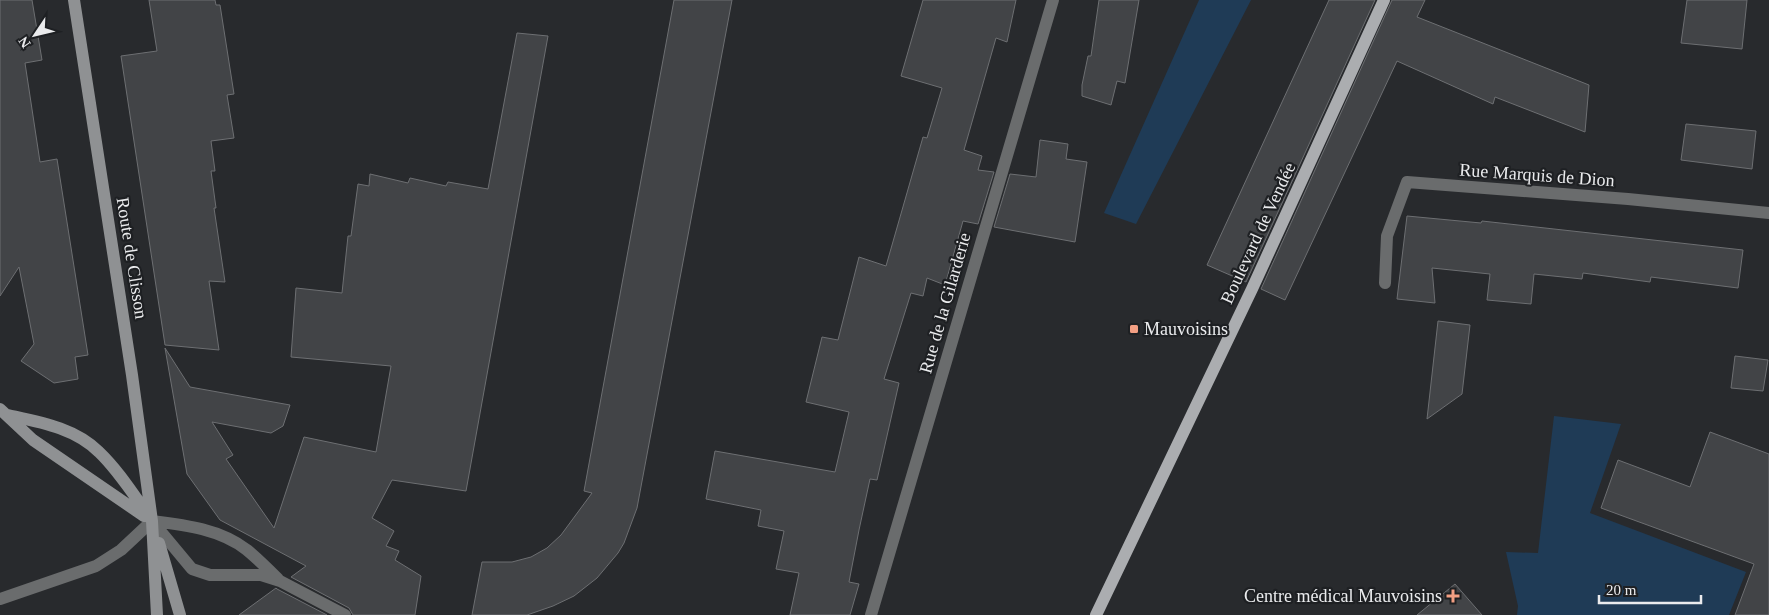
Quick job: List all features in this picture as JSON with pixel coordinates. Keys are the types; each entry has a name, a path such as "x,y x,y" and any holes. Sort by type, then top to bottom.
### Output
{"main road":[{"name":"Route de Clisson","path":"74,0 131,366 152,521 157,615"},
{"name":"Boulevard de Vendée","path":"1096,615 1252,289 1384,0"},
{"path":"4,412 68,432 99,452 152,521"},
{"path":"4,412 32,440 152,521"},
{"name":"Route de Clisson","path":"152,521 180,615"}],"street":[{"name":"Rue de la Gilarderie","path":"871,615 1053,0"},
{"name":"Rue Marquis de Dion","path":"1385,283 1387,236 1407,182 1628,199 1769,213"},
{"path":"152,521 200,528 224,538 246,549 280,581"},
{"path":"152,521 192,569 210,575 252,574 280,581 346,615"},
{"path":"0,599 96,566 122,550 152,521"}],"shaded area":[{"path":"1199,0 1251,0 1136,224 1104,213"},
{"path":"1554,416 1621,424 1590,513 1746,572 1729,615 1517,615 1518,606 1506,552 1538,553"}],"building":[{"path":"0,0 32,0 42,60 25,63 40,162 57,159 88,355 75,357 78,379 54,383 21,361 34,344 19,267 0,296"},
{"path":"149,0 215,0 216,5 220,5 234,94 227,95 234,138 211,141 215,171 211,171 216,208 214,208 225,282 209,281 219,350 165,345 121,56 157,51"},
{"path":"674,0 732,0 637,508 624,543 618,553 597,578 574,596 527,615 472,615 482,562 512,562 531,557 547,548 561,535 592,493 584,491"},
{"path":"923,0 1016,0 1007,42 996,38 964,150 982,156 978,170 994,172 978,224 963,221 945,285 927,278 923,296 911,293 884,379 899,383 877,480 870,479 859,530 849,582 859,584 850,615 790,615 799,573 776,569 784,531 758,526 761,510 706,499 715,451 835,472 849,412 806,402 822,337 838,340 859,257 886,266 923,137 927,138 942,88 901,76"},
{"path":"1099,0 1139,0 1125,83 1117,81 1111,105 1082,96 1082,85 1088,56 1091,56"},
{"path":"1329,0 1375,0 1246,282 1207,265"},
{"path":"1392,0 1425,0 1417,17 1589,85 1585,132 1495,97 1493,104 1397,61 1285,300 1261,289"},
{"path":"1687,0 1747,0 1742,49 1681,43"},
{"path":"517,33 548,36 466,491 392,480 372,518 394,531 386,546 399,551 395,560 421,576 415,615 353,615 349,608 291,577 306,566 220,520 187,474 165,348 190,387 290,405 283,426 271,433 212,422 233,455 226,459 274,528 304,437 376,452 391,366 291,357 296,288 342,293 348,236 351,236 358,184 369,186 370,174 408,183 410,178 446,186 448,182 488,189"},
{"path":"1686,124 1756,131 1752,169 1681,160"},
{"path":"1040,140 1068,144 1066,159 1087,162 1075,242 994,227 1010,174 1036,177"},
{"path":"1407,216 1481,223 1482,221 1743,250 1738,288 1651,277 1650,282 1583,273 1582,279 1534,274 1531,304 1487,300 1490,274 1432,268 1435,303 1397,299"},
{"path":"1438,321 1470,325 1462,394 1427,419"},
{"path":"1735,356 1768,360 1763,391 1731,388"},
{"path":"1710,432 1769,454 1769,615 1735,615 1754,564 1601,508 1618,460 1690,487"},
{"name":"Centre médical Mauvoisins","path":"1455,584 1482,615 1417,615"},
{"path":"277,589 327,615 239,615"}],"place":[{"name":"Mauvoisins","path":"1134,329"},
{"name":"Centre médical Mauvoisins","path":"1453,596"}]}
